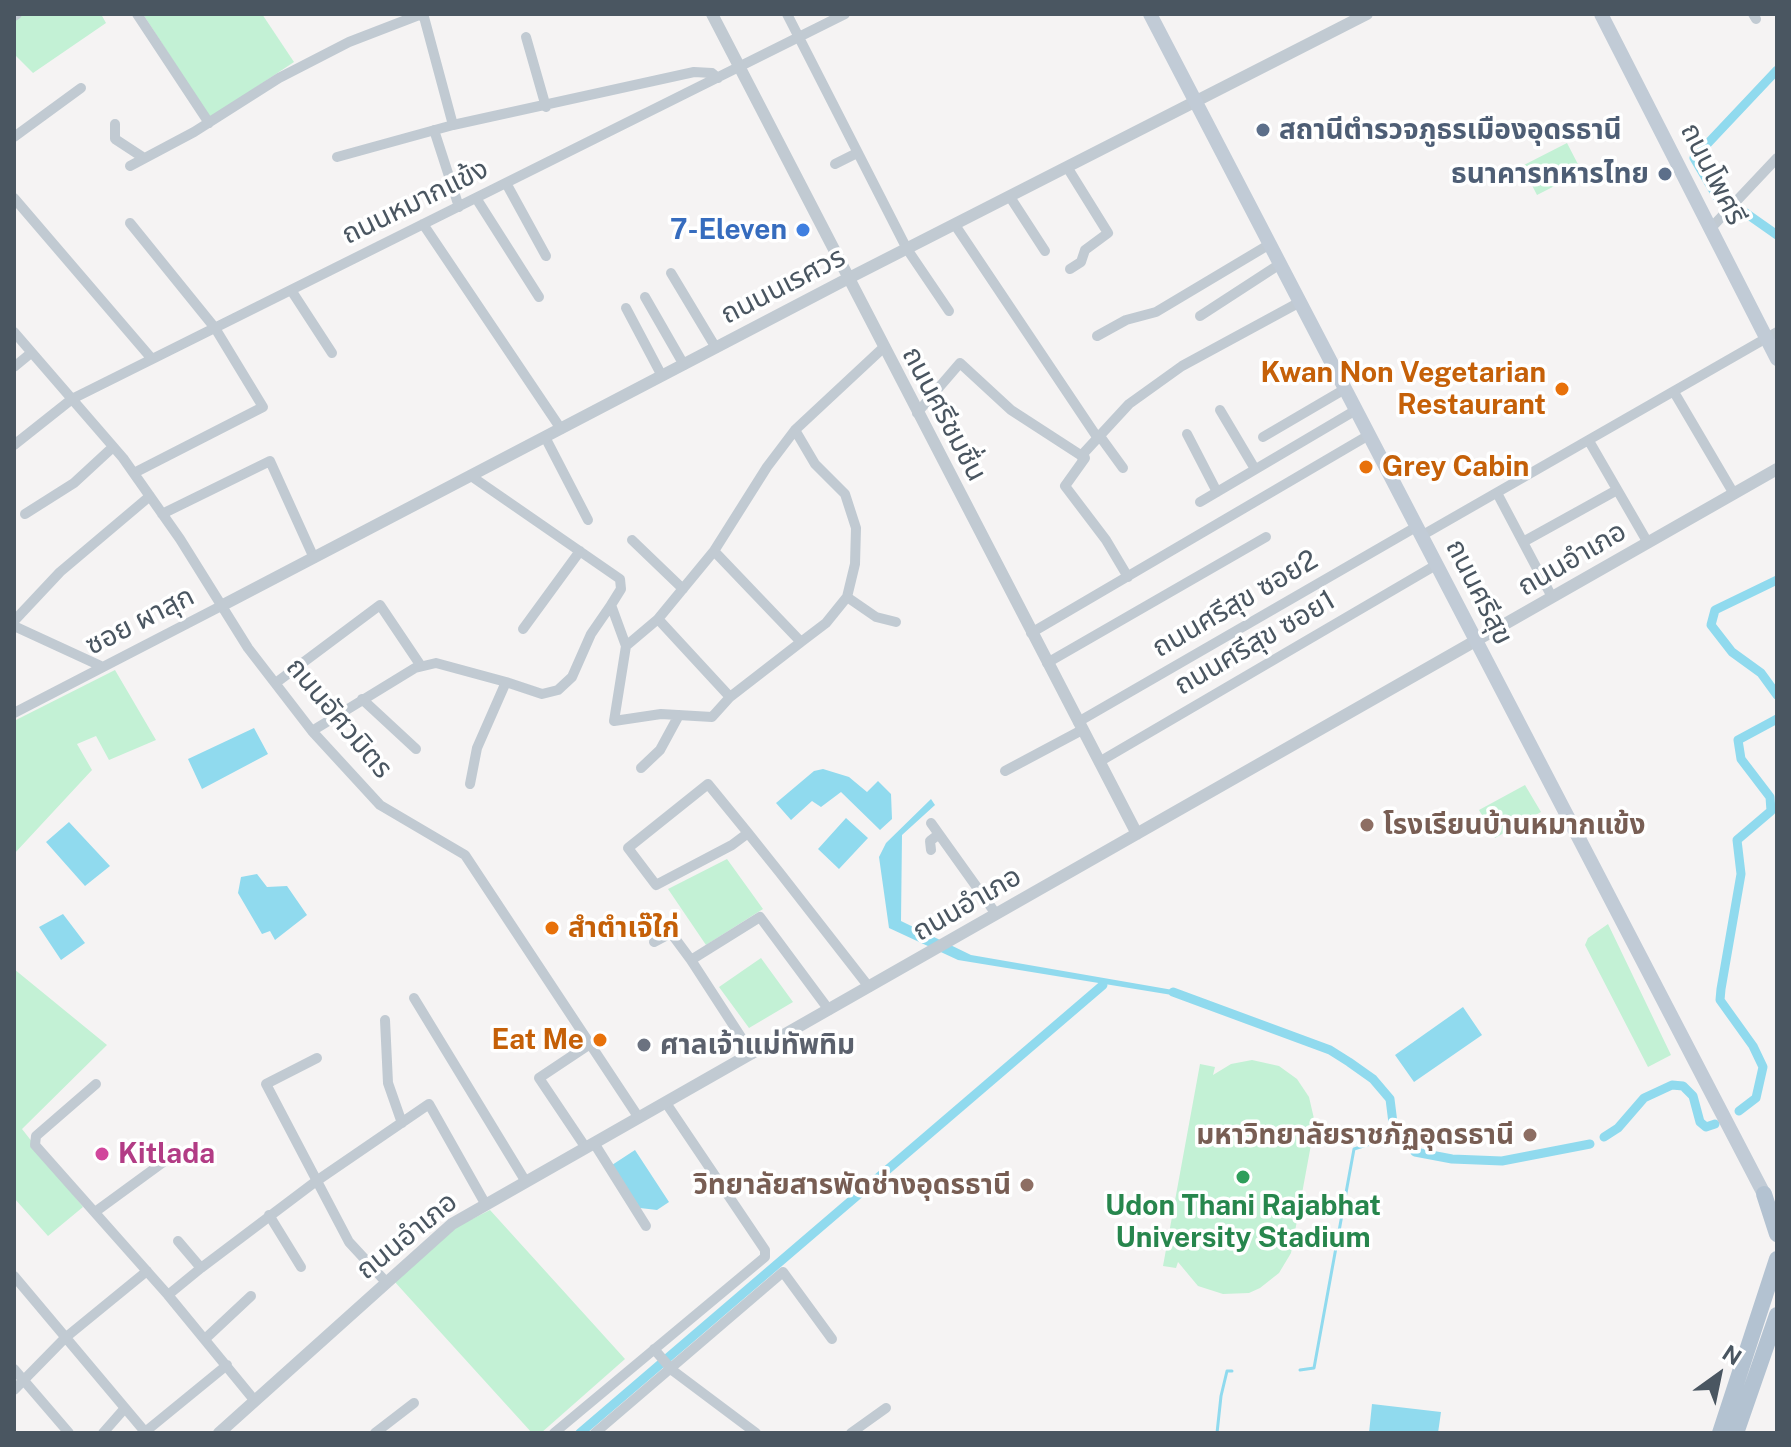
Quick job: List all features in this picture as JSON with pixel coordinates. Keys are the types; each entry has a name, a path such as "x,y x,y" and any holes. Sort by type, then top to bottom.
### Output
{"main road":[{"name":"ถนนศรีสุข","path":"1150,14 1475,641 1770,1199"},
{"name":"ถนนโพศรี","path":"1601,14 1711,228 1772,335 1777,359"},
{"path":"1770,1199 1777,1234"},
{"path":"1720,1433 1777,1259"},
{"path":"1736,1433 1777,1315"}],"street":[{"path":"137,14 209,123"},
{"name":"ถนนศรีชมชื่น","path":"712,14 1137,834"},
{"path":"787,14 907,249 949,311"},
{"name":"ถนนหมากแข้ง","path":"14,445 72,399 845,14"},
{"path":"130,166 209,123 279,78 349,42 423,15 453,125"},
{"name":"ถนนนเรศวร","path":"223,605 847,279 1362,15"},
{"path":"526,37 546,107"},
{"path":"337,157 453,125 694,72 712,73 718,78"},
{"path":"14,137 81,88"},
{"path":"115,124 115,139 144,158"},
{"path":"434,130 459,207"},
{"path":"835,164 857,153"},
{"path":"1711,228 1777,158"},
{"path":"1067,167 1108,233 1085,250 1081,262 1070,269"},
{"path":"506,183 546,256"},
{"path":"1010,197 1045,251"},
{"path":"14,198 152,359"},
{"path":"476,198 539,297"},
{"path":"130,223 215,328 263,407 134,473"},
{"path":"423,224 561,429"},
{"path":"955,225 1123,468"},
{"path":"1097,336 1126,320 1156,312 1270,244"},
{"path":"1200,316 1280,264"},
{"path":"671,273 716,348"},
{"path":"291,290 332,353"},
{"path":"645,297 684,365"},
{"path":"1081,456 1129,404 1182,366 1300,302"},
{"path":"626,308 662,376"},
{"name":"ถนนอัศวมิตร","path":"14,332 134,473 223,605 248,648 312,731 380,805 465,855 639,1118"},
{"name":"ถนนศรีสุข ซอย2","path":"1005,771 1419,532 1497,493 1772,335"},
{"path":"626,646 658,619 714,551 767,467 795,430 883,348"},
{"path":"14,367 31,353"},
{"path":"917,413 960,363 1011,410 1085,458 1065,486 1106,540 1128,577"},
{"path":"1263,437 1345,389"},
{"path":"1674,392 1734,494"},
{"path":"1220,410 1255,469"},
{"path":"1200,502 1356,410"},
{"path":"611,605 626,646 614,721 661,714 712,717 730,697 826,623 847,597 855,564 856,528 845,494 815,464 795,430"},
{"path":"1187,434 1217,492"},
{"path":"1031,633 1369,435"},
{"path":"545,437 588,520"},
{"path":"1589,441 1648,543"},
{"path":"25,514 74,483 113,447"},
{"path":"162,514 270,461 314,558"},
{"name":"ถนนอำเภอ","path":"219,1433 452,1224 1777,469"},
{"path":"312,731 421,666 436,663 542,694 558,690 572,677 591,634 621,589 620,579 471,476"},
{"path":"1523,542 1617,490"},
{"path":"1497,493 1552,597"},
{"path":"103,667 14,624 82,552 150,496"},
{"path":"1047,663 1266,537"},
{"path":"632,540 683,589"},
{"path":"523,629 580,551"},
{"path":"714,551 801,642"},
{"name":"ถนนศรีสุข ซอย1","path":"1099,762 1436,565"},
{"path":"847,597 876,617 896,622"},
{"name":"ซอย ผาสุก","path":"14,713 223,605"},
{"path":"277,682 380,605 421,666"},
{"path":"658,619 730,697"},
{"path":"470,784 477,748 506,682"},
{"path":"362,699 416,749"},
{"path":"641,768 660,750 679,715"},
{"path":"748,833 732,845 656,885 628,848 708,784 748,833 869,987"},
{"path":"931,823 996,914"},
{"path":"931,850 930,841 939,834"},
{"path":"691,960 760,917 829,1010"},
{"path":"654,942 671,933 752,1054"},
{"path":"414,998 526,1182"},
{"path":"385,1020 388,1083 402,1123"},
{"path":"590,1044 539,1078 646,1226"},
{"path":"317,1058 266,1084 349,1242 386,1282"},
{"path":"96,1084 34,1141 255,1401"},
{"path":"554,1433 657,1353 765,1257 765,1250 666,1103"},
{"path":"168,1295 269,1215 429,1104 486,1205"},
{"path":"95,1212 173,1155"},
{"path":"269,1215 301,1267"},
{"path":"178,1241 201,1268"},
{"path":"14,1390 65,1338 147,1271"},
{"path":"595,1433 783,1272 832,1339"},
{"path":"14,1276 146,1432 227,1365"},
{"path":"205,1339 251,1296"},
{"path":"657,1353 670,1368 756,1433"},
{"path":"14,1369 69,1433"},
{"path":"375,1433 414,1403"},
{"path":"103,1433 125,1408"},
{"path":"851,1433 886,1408"}],"green space":[{"path":"21,14 101,14 106,23 33,73 14,54 14,19"},
{"path":"143,14 262,14 294,62 210,118"},
{"path":"1567,143 1582,172 1537,195 1522,166"},
{"path":"115,670 156,740 109,760 96,736 77,744 92,770 14,854 14,721"},
{"path":"1525,785 1541,812 1495,838 1479,810"},
{"path":"727,859 763,909 706,945 668,889"},
{"path":"1608,924 1671,1055 1648,1067 1585,945 1588,938"},
{"path":"761,958 793,1002 749,1028 719,987"},
{"path":"14,969 107,1045 22,1129 83,1207 48,1236 14,1198"},
{"path":"1252,1060 1279,1066 1297,1079 1309,1097 1315,1123 1291,1253 1279,1273 1260,1288 1249,1293 1223,1294 1198,1286 1178,1262 1176,1268 1163,1266 1200,1064 1215,1067 1213,1075 1231,1064"},
{"path":"490,1210 625,1359 541,1433 532,1433 394,1281 456,1227"}],"water":[{"path":"254,728 268,754 202,789 188,759"},
{"path":"823,769 849,777 867,792 878,781 891,794 892,819 880,830 841,792 821,807 812,801 791,820 776,803 814,771"},
{"path":"931,799 935,805 902,835 901,921 971,955 1173,990 1172,995 958,960 889,928 879,857 886,843"},
{"path":"846,818 868,838 839,869 818,849"},
{"path":"69,822 110,866 85,886 46,842"},
{"path":"257,874 267,887 287,886 307,915 275,940 270,931 262,934 238,893 241,877"},
{"path":"63,914 85,943 61,960 39,927"},
{"path":"1463,1007 1482,1035 1414,1082 1395,1055"},
{"path":"635,1150 669,1202 657,1210 640,1208 612,1165"},
{"path":"1372,1404 1441,1412 1438,1433 1369,1433"}],"waterway":[{"path":"1727,202 1717,197 1694,158 1777,70"},
{"path":"1740,209 1777,235"},
{"path":"1777,580 1715,610 1711,625 1732,652 1761,673 1777,695"},
{"path":"1739,1111 1756,1098 1763,1067 1753,1046 1720,1000 1721,989 1741,874 1737,840 1771,811 1770,797 1741,759 1738,740 1777,719"},
{"path":"580,1433 1103,985"},
{"path":"1173,992 1330,1050 1349,1062 1373,1079 1390,1099 1393,1123 1415,1152 1452,1159 1502,1161 1590,1144"},
{"path":"1604,1137 1618,1128 1644,1098 1672,1085 1683,1086 1693,1096 1700,1122 1706,1127 1715,1124"},
{"path":"1300,1370 1314,1368 1354,1149 1402,1134"},
{"path":"1217,1433 1227,1371 1232,1371"}],"place":[{"name":"สถานีตำรวจภูธรเมืองอุดรธานี","path":"1263,130"},
{"name":"ธนาคารทหารไทย","path":"1665,174"},
{"name":"7-Eleven","path":"803,230"},
{"name":"Kwan Non Vegetarian Restaurant","path":"1562,389"},
{"name":"Grey Cabin","path":"1366,467"},
{"name":"โรงเรียนบ้านหมากแข้ง","path":"1367,825"},
{"name":"สำตำเจ๊ใก่","path":"552,928"},
{"name":"Eat Me","path":"600,1040"},
{"name":"ศาลเจ้าแม่ทัพทิม","path":"644,1045"},
{"name":"มหาวิทยาลัยราชภัฏอุดรธานี","path":"1530,1135"},
{"name":"Kitlada","path":"102,1154"},
{"name":"Udon Thani Rajabhat University Stadium","path":"1243,1177"},
{"name":"วิทยาลัยสารพัดช่างอุดรธานี","path":"1027,1185"}]}
